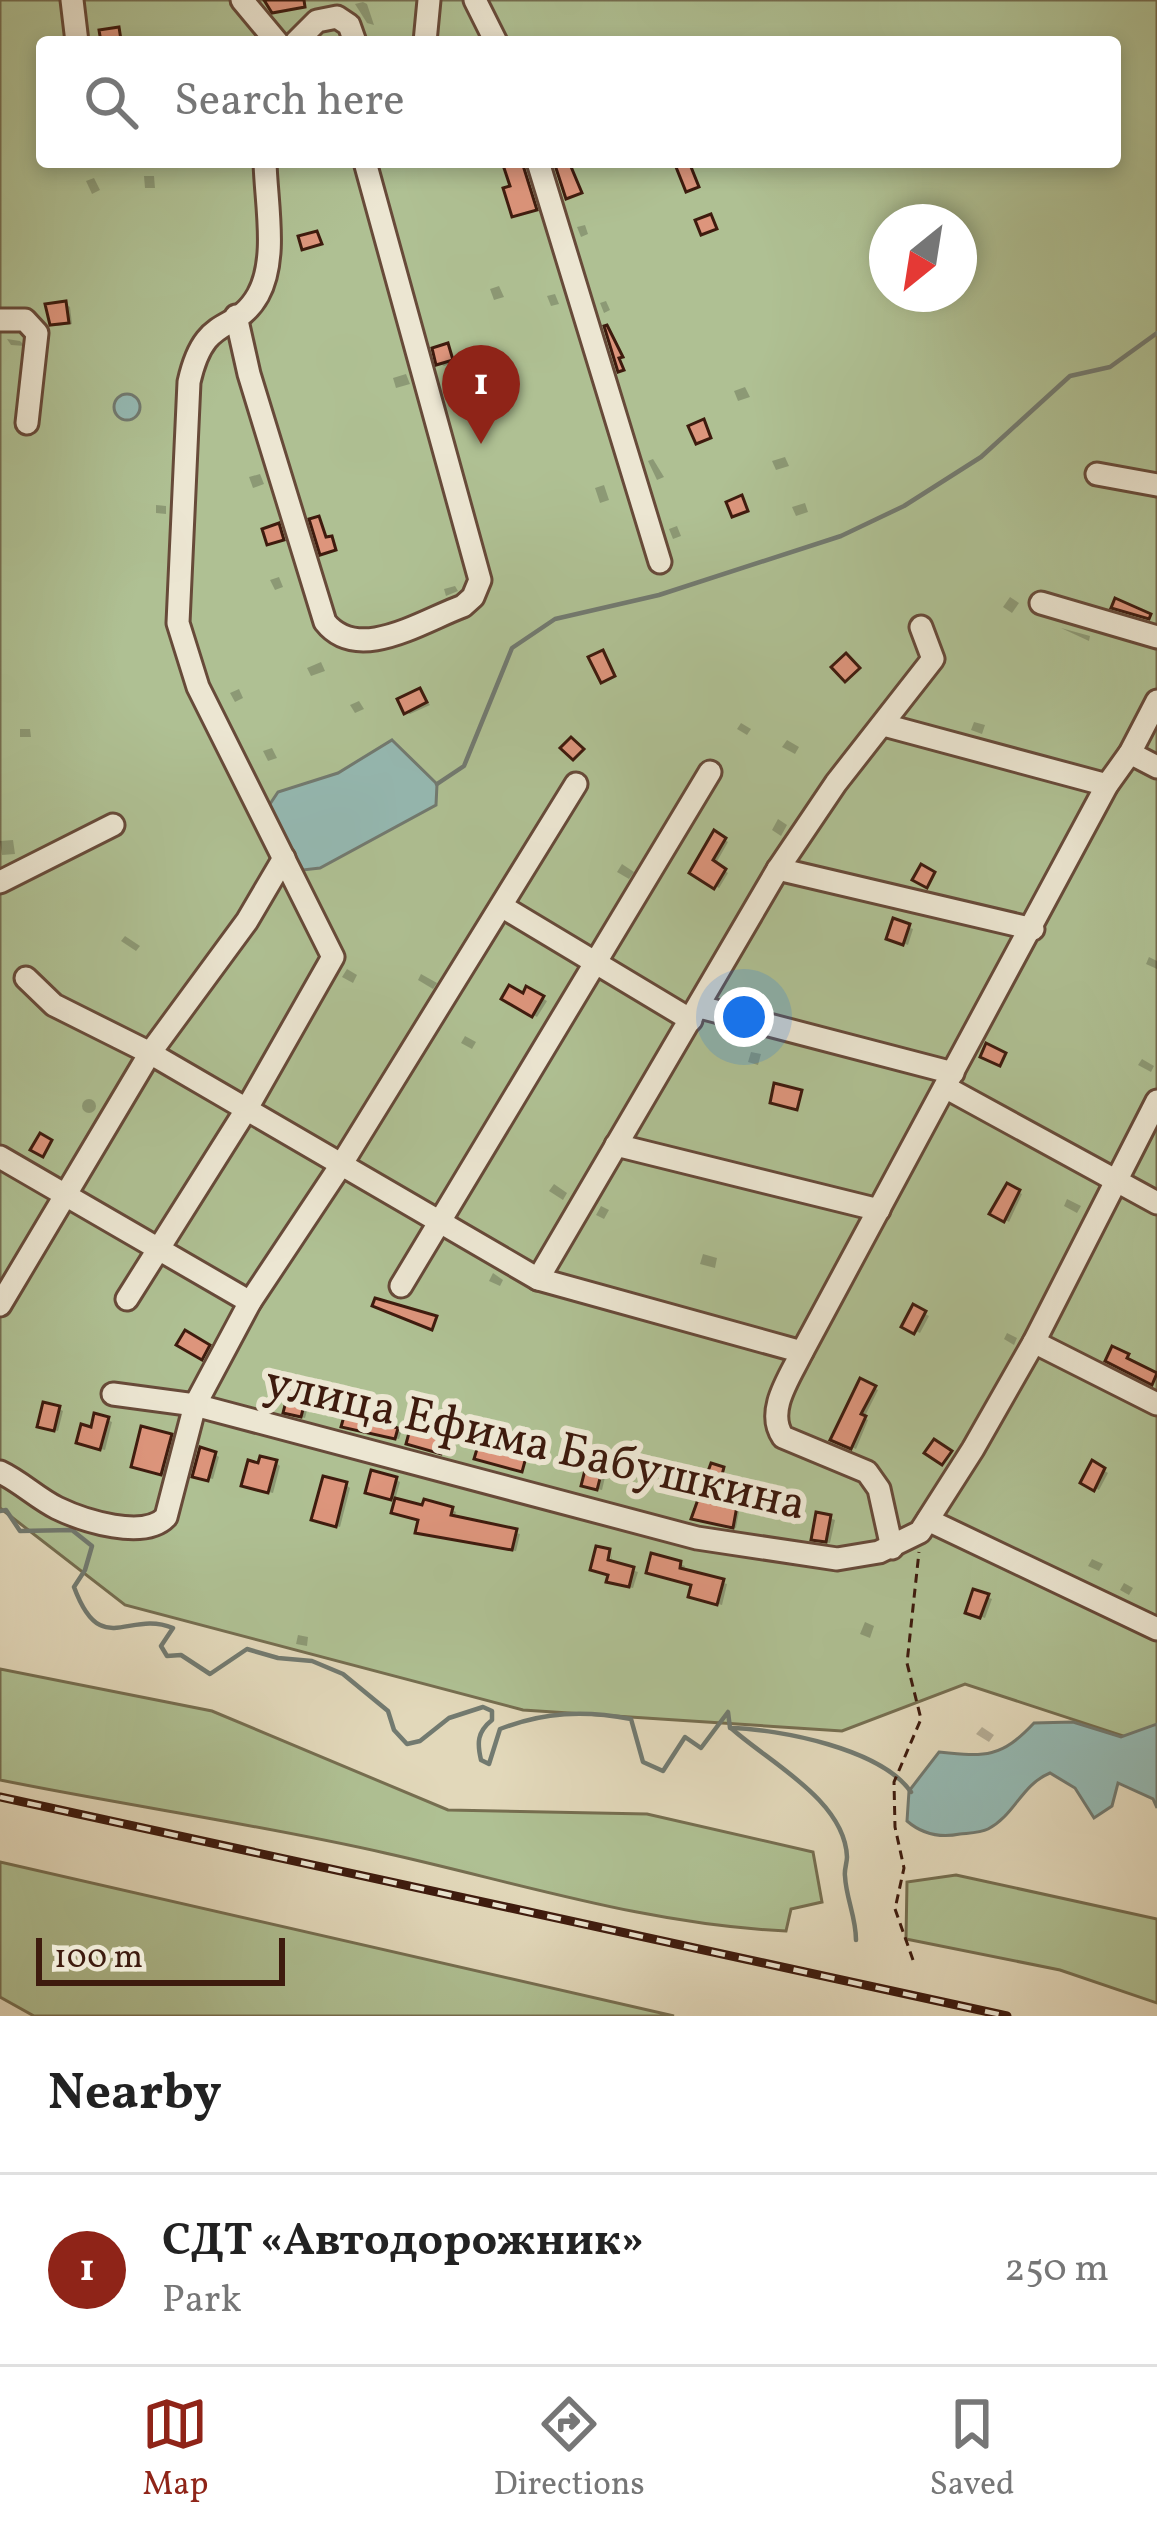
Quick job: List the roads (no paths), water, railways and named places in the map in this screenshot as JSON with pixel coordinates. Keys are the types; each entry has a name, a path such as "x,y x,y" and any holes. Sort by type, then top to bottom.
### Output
{"street":[{"path":"72,0 76,36"},
{"path":"242,0 273,36"},
{"path":"426,36 429,0"},
{"path":"476,0 493,36"},
{"path":"300,36 315,10 338,16 353,36"},
{"path":"128,1299 246,1110 333,957 198,687 178,623 189,382 195,354 206,338 250,306 265,278 265,168"},
{"path":"236,316 249,374 325,622 343,639 365,643 463,606 480,580 367,168"},
{"path":"540,168 660,562"},
{"path":"0,320 25,320 37,333 27,423"},
{"path":"1097,474 1157,485"},
{"path":"1042,603 1157,637"},
{"path":"538,1279 778,869 836,783 933,659 920,627"},
{"path":"892,1548 879,1489 867,1472 793,1443 777,1429 776,1410 802,1352 1107,785 1157,701"},
{"path":"884,725 1107,785"},
{"path":"1130,753 1157,767"},
{"path":"401,1286 710,772"},
{"path":"0,1472 58,1509 124,1528 158,1526 166,1517 194,1406 250,1302 503,907 576,784"},
{"path":"0,882 113,825"},
{"path":"0,1305 9,1271 67,1196 150,1054 248,921 284,858"},
{"path":"778,869 1033,928"},
{"path":"503,907 595,964 695,1014 949,1080 1157,1203"},
{"path":"26,978 54,1005 150,1054 538,1279 802,1352"},
{"path":"1157,1101 1034,1342 924,1526 1157,1629"},
{"path":"616,1144 880,1210"},
{"path":"0,1157 250,1302"},
{"path":"1034,1342 1157,1404"},
{"name":"улица Ефима Бабушкина","path":"113,1394 194,1406 697,1538 837,1559 892,1548 924,1526"}],"water":[{"path":"127,394 140,407 127,420 114,407"},
{"path":"392,740 437,784 436,805 320,868 303,870 268,807 278,792 338,773"},
{"path":"1073,1722 1121,1737 1157,1724 1157,1808 1153,1799 1118,1783 1112,1806 1094,1818 1075,1788 1050,1773 985,1830 938,1835 907,1821 909,1791 939,1752 992,1752 1012,1743 1034,1723"}],"waterway":[{"path":"437,784 464,766 512,648 555,619 659,595 841,536 904,506 981,457 1070,376 1110,367 1157,333"},
{"path":"0,1511 6,1510 20,1531 72,1530 92,1546 74,1587 95,1622 117,1628 142,1624 173,1628 161,1646 167,1656 181,1655 210,1674 247,1649 312,1661 343,1674 388,1711 394,1730 407,1744 420,1741 449,1718 483,1707 492,1711 479,1743 481,1760 489,1764 500,1729 548,1716 597,1714 631,1719 643,1762 663,1771 685,1737 701,1748 728,1712 730,1728 801,1737 854,1753 897,1777 911,1792"},
{"path":"731,1728 802,1784 833,1817 847,1857 846,1884 856,1940"}],"railway":[{"path":"0,1797 1007,2016"}],"place":[{"name":"СДТ «Автодорожник»","path":"481,444"}]}
